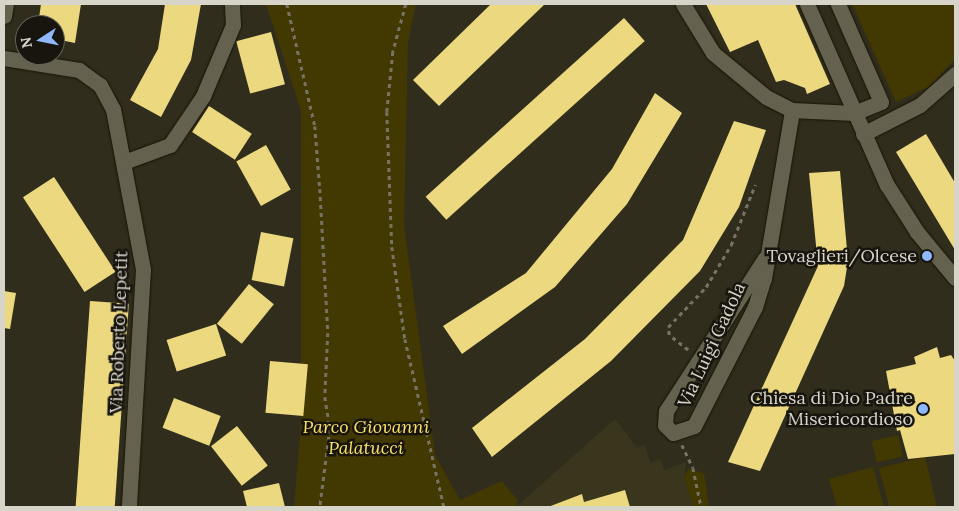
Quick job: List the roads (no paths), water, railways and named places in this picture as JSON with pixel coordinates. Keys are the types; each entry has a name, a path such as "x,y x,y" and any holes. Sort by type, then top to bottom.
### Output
{"street":[{"path":"4,16 6,4"},
{"path":"124,162 170,145 203,96 233,25 232,4"},
{"path":"683,4 724,65 792,110 854,113 881,102 838,4"},
{"path":"807,4 863,134 896,200 955,278"},
{"name":"Via Roberto Lepetit","path":"4,58 79,70 100,86 113,109 143,269 129,507"},
{"path":"863,134 920,104 955,74"},
{"name":"Via Luigi Gadola","path":"765,258 698,358 664,419 670,430 679,434 694,426 755,307 765,258 792,110"}],"place":[{"name":"Tovaglieri/Olcese","path":"927,256"},
{"name":"Chiesa di Dio Padre Misericordioso","path":"923,409"}],"park label":[{"name":"Parco Giovanni Palatucci","path":"366,438"}]}
